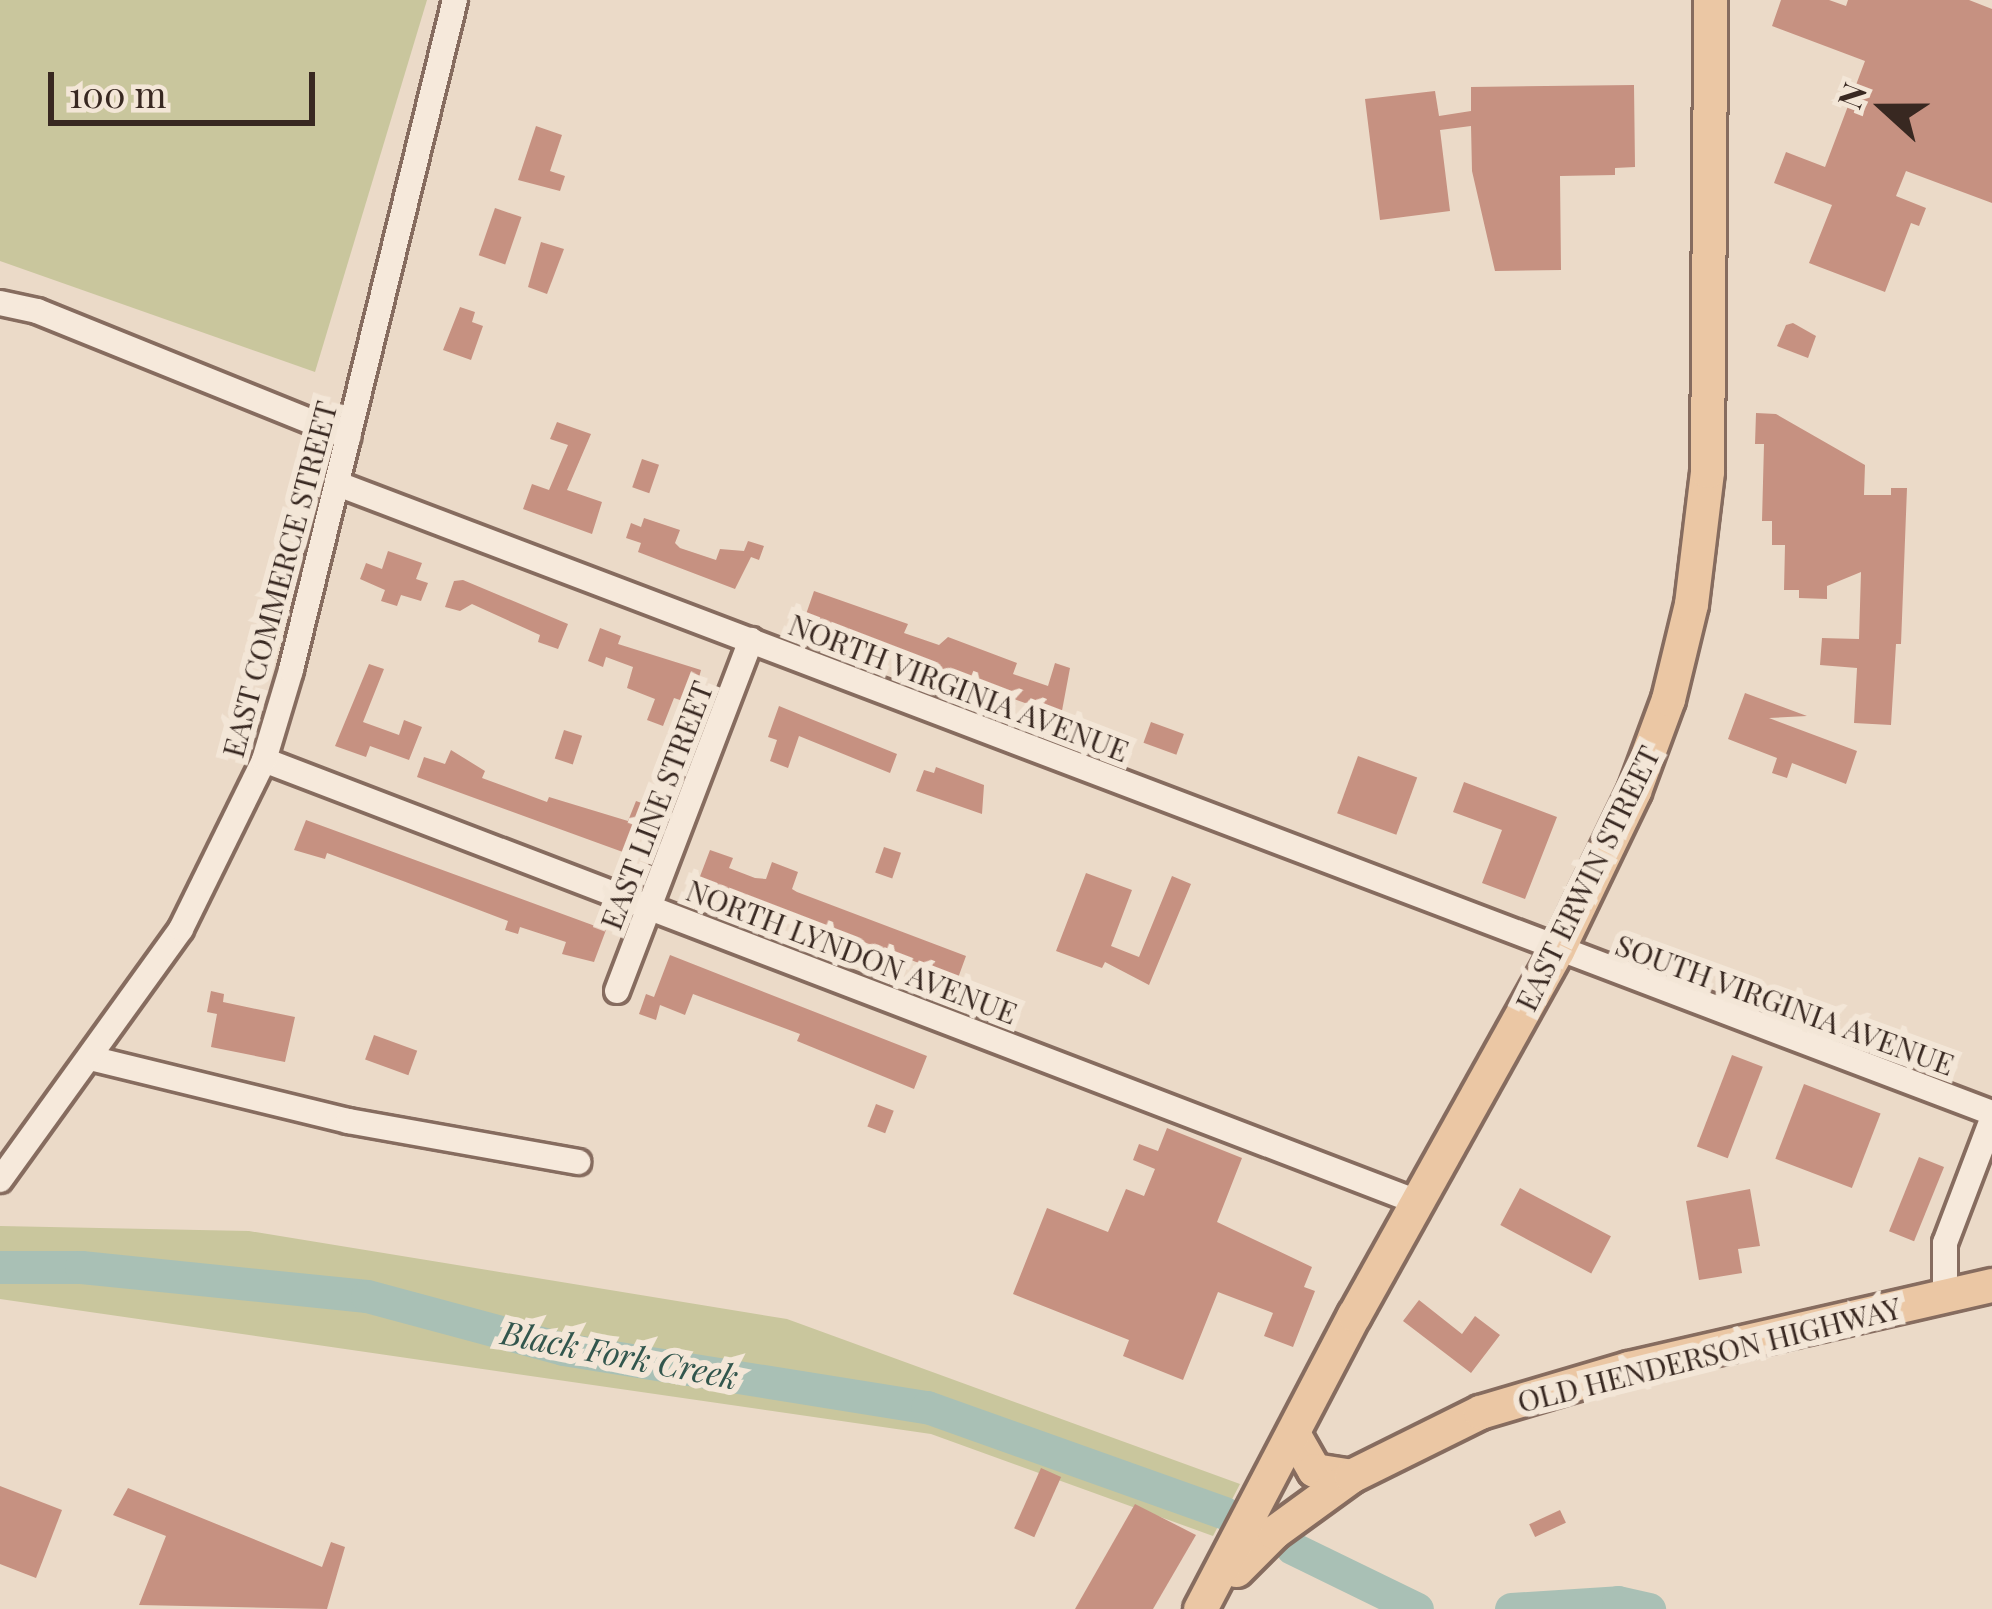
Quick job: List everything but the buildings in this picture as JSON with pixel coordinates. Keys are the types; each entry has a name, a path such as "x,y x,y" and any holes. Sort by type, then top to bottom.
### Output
{"main road":[{"name":"EAST ERWIN STREET","path":"1201,1608 1557,951 1653,743 1680,653 1698,560 1711,379 1710,0"},
{"name":"OLD HENDERSON HIGHWAY","path":"1201,1608 1256,1548 1351,1476 1446,1426 1546,1390 1992,1285"},
{"path":"1294,1435 1315,1469 1351,1476"}],"street":[{"name":"EAST COMMERCE STREET","path":"0,1180 182,928 264,760 338,484 455,0"},
{"path":"0,303 37,310 349,437"},
{"name":"NORTH VIRGINIA AVENUE","path":"338,484 1494,921 1557,951"},
{"name":"EAST LINE STREET","path":"617,991 751,640"},
{"name":"NORTH LYNDON AVENUE","path":"264,760 1417,1202"},
{"name":"SOUTH VIRGINIA AVENUE","path":"1557,951 1992,1116"},
{"path":"90,1058 348,1120 578,1162"},
{"path":"1945,1296 1945,1244 1992,1116"}],"shaded area":[{"path":"0,0 427,0 315,372 0,261"},
{"path":"0,1226 249,1231 787,1319 1240,1484 1213,1536 931,1434 0,1299"}],"waterway":[{"name":"Black Fork Creek","path":"0,1267 81,1267 367,1296 563,1349 927,1407 1225,1513"},
{"name":"Black Fork Creek","path":"1292,1548 1417,1609"},
{"name":"Black Fork Creek","path":"1511,1609 1618,1602 1649,1609"}]}
